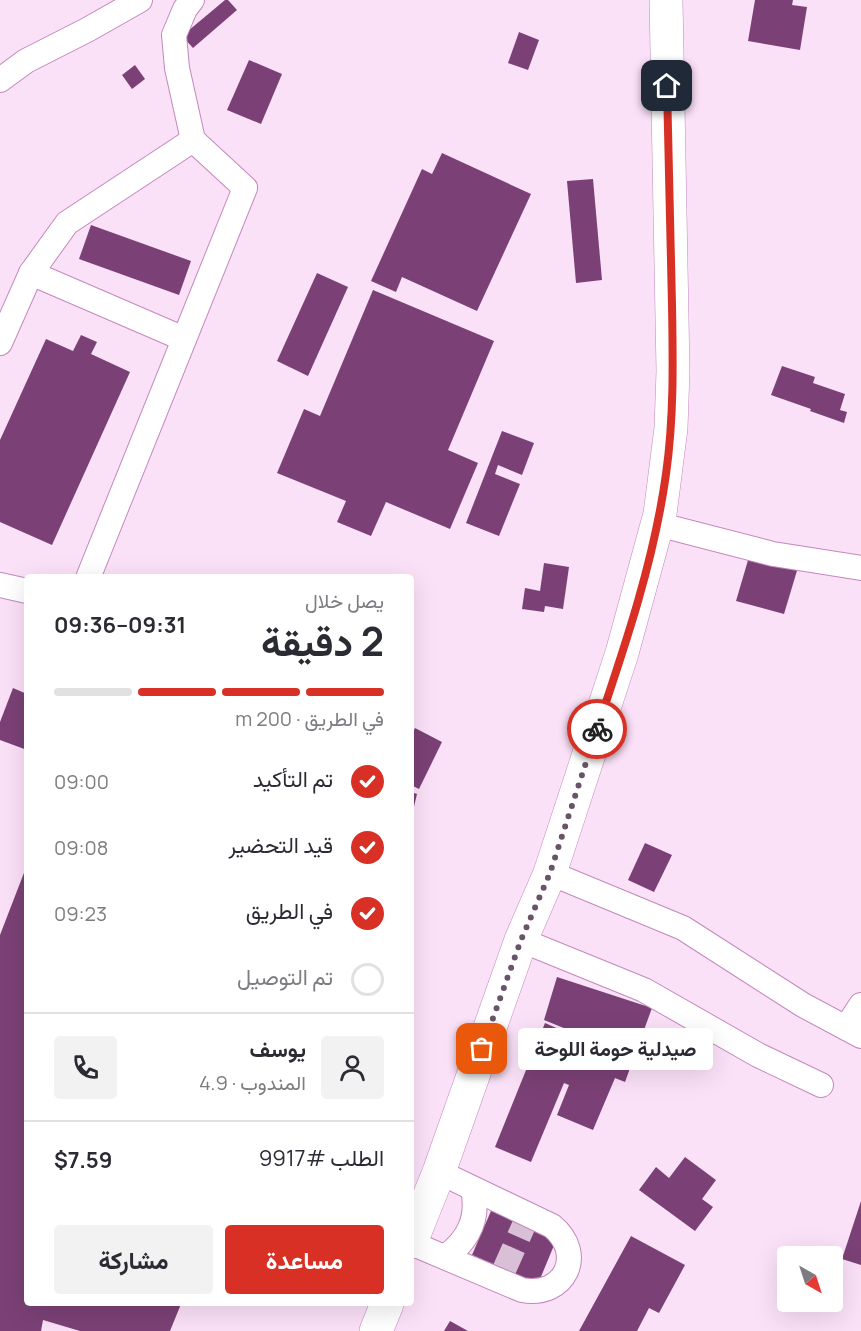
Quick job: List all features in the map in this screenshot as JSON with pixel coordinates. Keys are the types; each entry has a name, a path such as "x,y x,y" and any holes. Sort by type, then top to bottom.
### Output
{"highway":[{"path":"414,1235 439,1172 521,940 550,873 622,653 657,524 668,461 673,371 666,0"},
{"path":"376,1331 386,1306"}],"street":[{"path":"0,80 26,61 140,0"},
{"path":"89,574 245,188 193,140 177,68 174,35 185,9 192,0"},
{"path":"0,343 31,273 67,223 193,140"},
{"path":"31,273 184,339"},
{"path":"657,524 773,554 861,568"},
{"path":"0,585 24,590"},
{"path":"550,873 683,928 803,1005 854,1032 861,1005"},
{"path":"521,940 644,990 758,1055 821,1085"},
{"path":"414,1244 445,1257 502,1275 522,1290 539,1292 555,1285 566,1272 570,1256 565,1239 552,1226 526,1220 439,1172"},
{"path":"445,1257 463,1242 469,1233 475,1211 473,1189"}],"building":[{"path":"225,0 228,0 237,10 193,48 182,36"},
{"path":"755,0 793,0 792,5 807,7 800,50 748,41"},
{"path":"519,32 539,40 528,70 508,63"},
{"path":"249,60 282,74 261,124 227,110"},
{"path":"135,65 145,79 132,89 122,75"},
{"path":"442,153 531,194 477,311 402,277 396,292 371,281 422,169 432,174"},
{"path":"593,179 602,280 576,283 567,181"},
{"path":"91,225 191,261 179,295 79,259"},
{"path":"317,273 348,287 308,376 277,361"},
{"path":"373,290 494,341 448,450 478,463 450,529 386,502 371,536 337,522 346,501 277,473 304,409 320,416"},
{"path":"81,335 97,342 91,354 130,372 52,545 0,522 0,440 46,339 73,351"},
{"path":"782,366 815,377 813,383 845,394 840,410 847,412 844,423 771,395"},
{"path":"502,431 534,443 522,475 498,465 495,474 520,484 499,536 466,523"},
{"path":"751,550 799,564 784,614 736,601"},
{"path":"544,563 569,567 563,609 545,606 544,612 522,609 525,588 540,591"},
{"path":"13,688 24,693 24,749 0,740 0,722"},
{"path":"415,728 442,742 419,789 414,786"},
{"path":"645,843 672,855 654,892 628,880"},
{"path":"24,873 24,1306 180,1306 170,1331 80,1331 43,1320 41,1331 0,1331 0,935"},
{"path":"557,977 652,1008 625,1082 615,1078 593,1130 557,1115 569,1085 564,1083 531,1162 495,1147 545,1023 579,1038 581,1035 544,1020"},
{"path":"685,1157 716,1180 702,1199 713,1207 695,1231 639,1190 656,1167 669,1178"},
{"path":"861,1201 861,1265 843,1259"},
{"path":"491,1211 557,1238 538,1284 472,1255"},
{"path":"631,1236 685,1265 659,1313 649,1308 637,1331 579,1331"},
{"path":"450,1321 468,1331 444,1331"}],"tunnel":[{"path":"504,1270 524,1225"}],"way so far":[{"path":"482,1049 521,940 550,873 597,729"}],"place":[{"name":"صيدلية حومة اللوحة","path":"482,1049"}],"route":[{"path":"597,729 651,552 667,472 673,371 667,86"}]}
